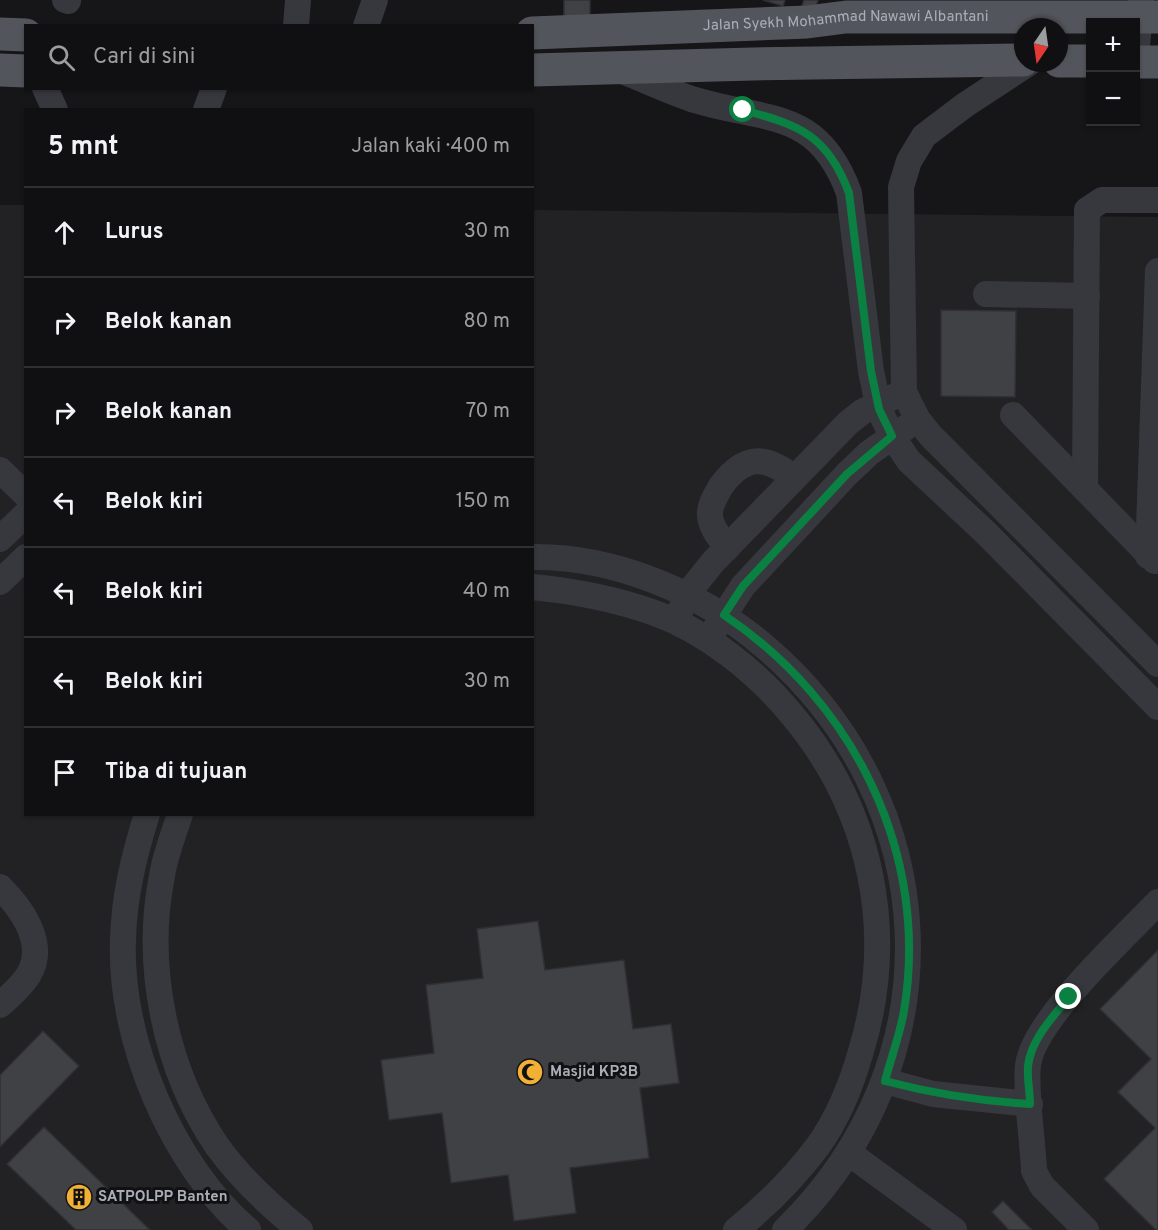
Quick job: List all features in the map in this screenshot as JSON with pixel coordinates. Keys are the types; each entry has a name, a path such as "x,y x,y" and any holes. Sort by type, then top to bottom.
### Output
{"main road":[{"name":"Jalan Syekh Mohammad Nawawi Albantani","path":"534,33 807,22 849,9 1146,11"},
{"path":"0,34 24,35"},
{"path":"534,70 1014,60"},
{"path":"1140,60 1158,62"},
{"path":"1068,61 1086,61"},
{"path":"0,70 24,71"}],"street":[{"path":"296,24 298,0"},
{"path":"367,24 375,0"},
{"path":"1140,40 1146,11"},
{"path":"616,69 695,100 784,121 820,142 839,167 849,193 871,371 878,403 892,436 909,461 986,533 1158,707"},
{"path":"1015,72 940,122 924,136 909,161 901,187 904,392 918,420 1158,663"},
{"path":"46,90 54,108"},
{"path":"207,108 213,90"},
{"path":"1085,487 1087,210 1102,200 1158,200"},
{"path":"1153,560 1158,271"},
{"path":"986,294 1087,296"},
{"path":"675,623 688,596 727,548 848,423 878,403 904,392"},
{"path":"1013,415 1153,560"},
{"path":"709,641 743,586 839,483 863,458 918,420"},
{"path":"727,548 713,527 710,514 712,501 732,472 753,460 766,462 783,469 794,478"},
{"path":"0,470 24,493"},
{"path":"0,539 24,515"},
{"path":"534,557 610,567 688,596 724,615 797,674 843,731 878,796 900,865 909,938 904,1011 885,1081 869,1119 849,1153 811,1205 785,1230"},
{"path":"0,582 24,559"},
{"path":"534,587 586,592 654,612 709,641 772,690 817,744 850,806 871,874 879,944 872,1014 852,1082 819,1144 774,1199 736,1230"},
{"path":"146,816 130,866 122,941 129,1017 150,1089 185,1157 232,1217 248,1230"},
{"path":"179,816 162,875 155,945 163,1016 183,1083 217,1145 262,1200 300,1230"},
{"path":"0,887 25,916 34,939 34,962 30,973 0,1005"},
{"path":"1086,1230 1042,1186 1034,1171 1028,1066 1037,1039 1069,997 1158,902"},
{"path":"885,1081 962,1099 1030,1104"},
{"path":"849,1153 938,1226"}],"shaded area":[{"path":"0,205 24,205 24,816 534,816 534,210 1158,217 1158,1230 0,1230"}],"building":[{"path":"564,0 590,0 590,22 564,22"},
{"path":"763,0 785,0 783,6"},
{"path":"804,0 818,0 815,9 802,6"},
{"path":"941,310 1016,311 1015,397 941,396"},
{"name":"Masjid KP3B","path":"538,921 545,970 624,960 633,1029 671,1024 679,1083 640,1088 649,1158 570,1168 576,1213 514,1221 508,1175 451,1183 442,1113 389,1120 381,1060 434,1053 426,985 483,978 477,929"},
{"path":"1158,950 1158,1230 1156,1230 1104,1179 1155,1128 1118,1092 1151,1059 1100,1009"},
{"path":"43,1031 79,1066 0,1147 0,1075"},
{"name":"SATPOLPP Banten","path":"44,1127 150,1230 76,1230 7,1164"},
{"path":"1003,1201 1032,1230 1009,1230 992,1212"}],"place":[{"name":"Masjid KP3B","path":"530,1072"},
{"name":"SATPOLPP Banten","path":"79,1197"}],"route":[{"path":"743,110 784,121 820,142 839,167 849,193 871,371 879,409 892,436 869,453 847,474 743,586 724,615 797,674 843,731 878,796 900,865 909,938 904,1011 885,1081 933,1094 971,1100 1030,1104 1028,1066 1032,1051 1037,1039 1069,997"}]}
